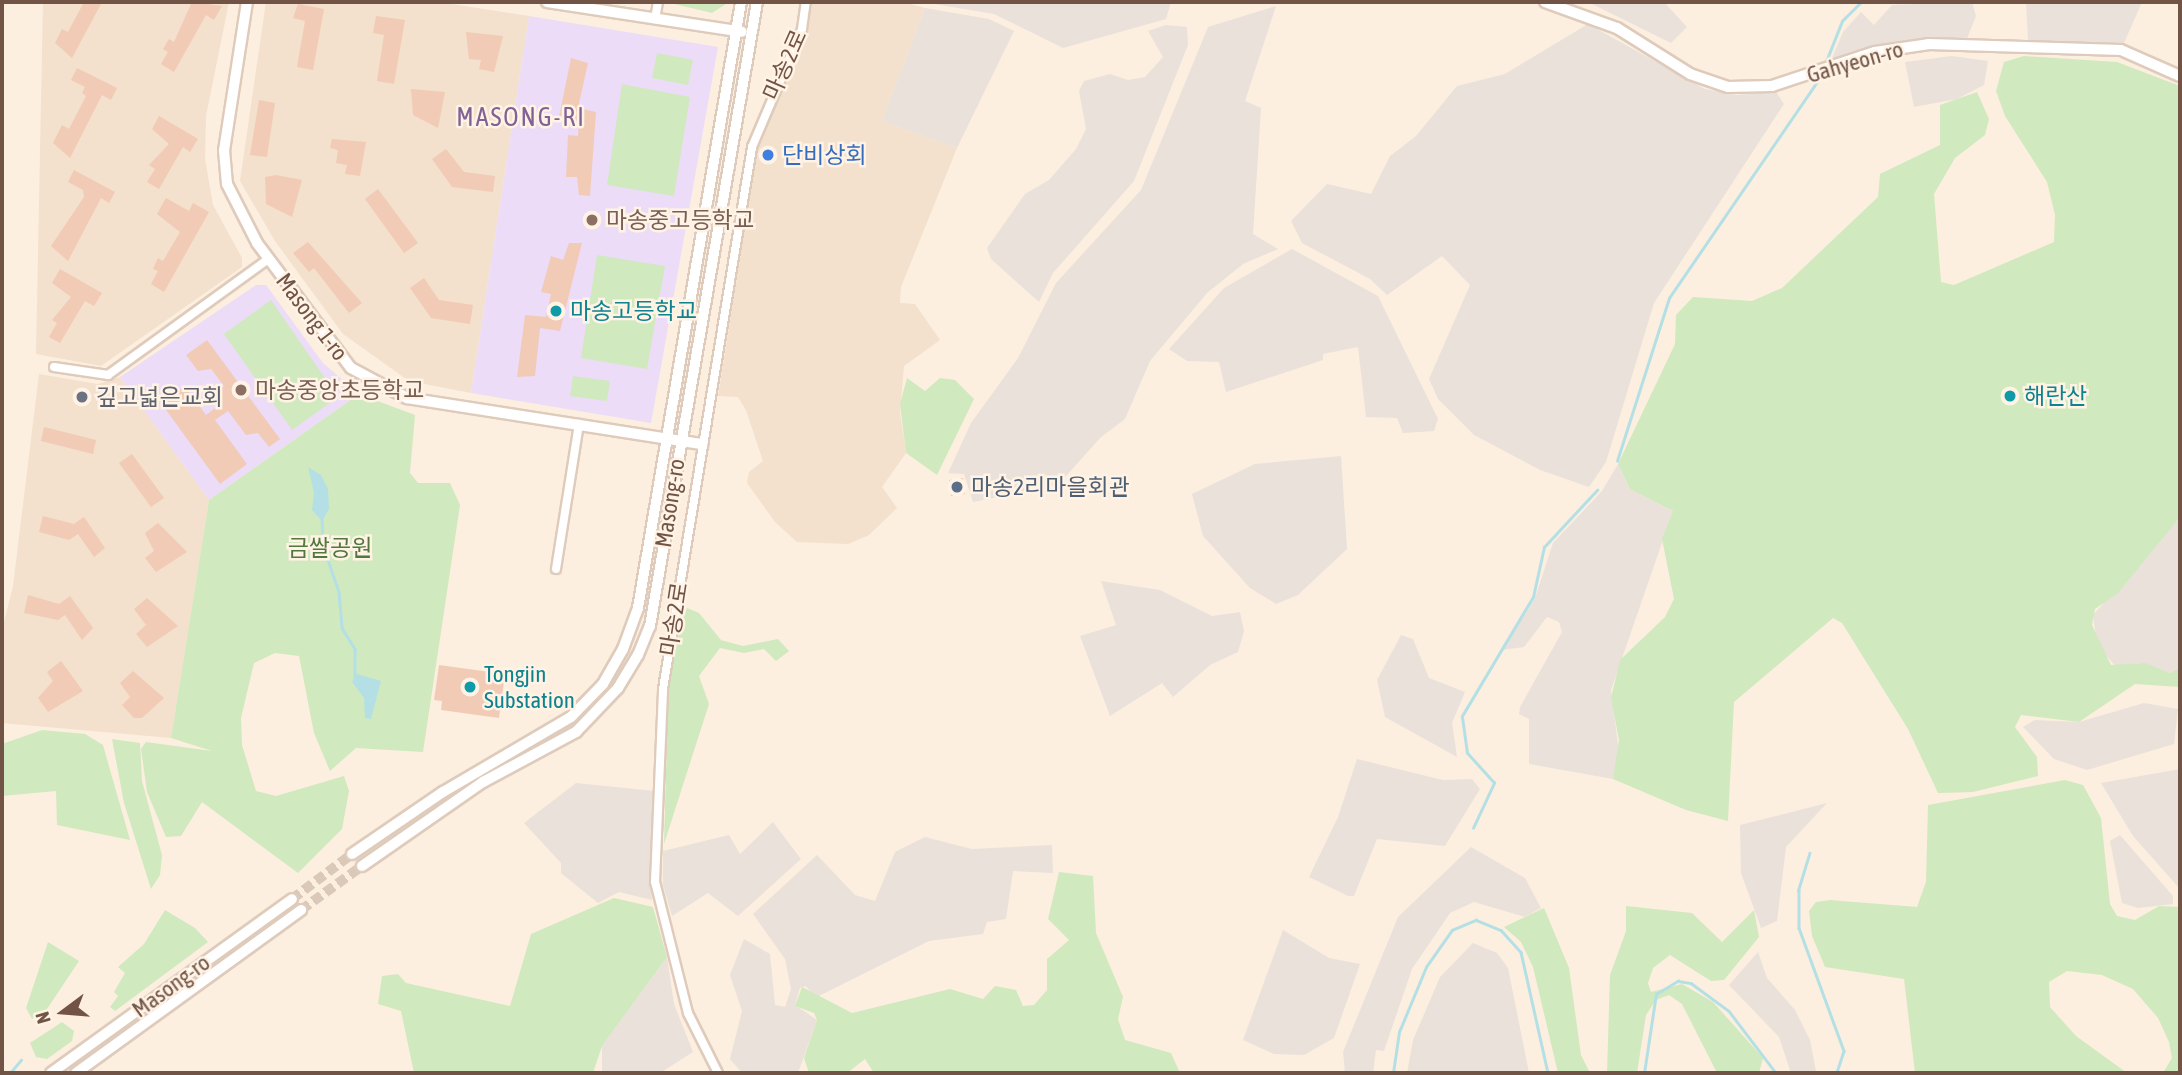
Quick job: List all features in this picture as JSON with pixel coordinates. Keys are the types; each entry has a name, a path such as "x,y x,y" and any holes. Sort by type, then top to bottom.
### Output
{"street":[{"name":"Masong 1-ro","path":"247,2 224,170 240,217 329,342 371,382 407,398 702,444"},
{"path":"547,2 751,34"},
{"path":"655,19 658,2"},
{"name":"Masong-ro","path":"352,855 443,792 571,717 603,684 638,608 741,2"},
{"name":"Masong-ro","path":"362,866 473,789 576,732 618,688 650,626 757,2"},
{"name":"마송2로","path":"718,1073 688,1013 654,872 663,689 752,147 802,29 806,2"},
{"name":"Gahyeon-ro","path":"1545,2 1617,28 1690,74 1728,87 1772,86 1875,52 1929,44 2120,50 2180,76"},
{"path":"54,367 108,375 268,259"},
{"path":"556,569 579,424"},
{"name":"Masong-ro","path":"51,1073 292,899"},
{"name":"Masong-ro","path":"76,1073 302,910"}],"shaded area":[{"path":"43,2 229,2 206,116 205,159 213,205 242,258 242,267 101,366 36,354"},
{"path":"266,2 438,2 529,16 471,393 409,381 343,334 275,241 240,181"},
{"path":"812,2 902,2 925,8 882,121 957,148 901,287 900,303 915,304 940,340 904,366 900,412 906,453 882,487 897,508 869,535 848,544 797,542 775,522 747,483 749,472 763,461 746,410 738,397 718,396 757,152 808,27"},
{"path":"922,2 1171,2 1166,19 1063,48 994,14"},
{"path":"1588,2 1664,2 1687,27 1671,43"},
{"path":"1972,2 1976,16 1966,41 1907,40 1832,58 1843,32 1861,12 1874,25 1892,5"},
{"path":"2026,2 2142,2 2124,43 2028,41"},
{"path":"1276,6 1245,101 1261,108 1253,234 1278,249 1243,264 1207,293 1150,361 1125,419 1101,437 1066,476 1051,487 973,502 964,474 948,473 971,423 1018,358 1056,283 1141,190 1208,27"},
{"path":"925,8 989,19 1014,31 957,148 882,121"},
{"name":"마송중고등학교","path":"529,16 718,47 651,423 471,393"},
{"path":"1588,24 1705,89 1737,95 1776,92 1784,104 1654,303 1606,462 1589,487 1540,470 1474,435 1438,399 1429,379 1470,285 1442,256 1387,295 1370,279 1302,243 1291,221 1327,184 1371,194 1390,156 1416,136 1457,86 1505,74"},
{"path":"1166,25 1187,27 1188,45 1134,181 1053,273 1039,302 991,259 987,248 1025,194 1049,180 1076,149 1086,129 1079,91 1084,81 1110,74 1128,80 1145,77 1163,57 1148,31"},
{"path":"1952,56 1988,61 1984,85 1957,99 1914,107 1905,62"},
{"path":"1292,249 1378,296 1438,419 1434,431 1403,433 1397,418 1366,417 1358,347 1323,354 1323,360 1226,392 1219,362 1187,361 1169,349 1224,288"},
{"name":"마송중앙초등학교","path":"256,285 266,285 323,363 359,394 209,500 120,377"},
{"path":"39,374 98,384 120,377 209,500 171,738 2,723 2,630 13,586"},
{"path":"1341,456 1347,549 1298,595 1276,604 1250,588 1203,536 1192,494 1255,464"},
{"path":"1618,464 1630,489 1673,511 1611,690 1619,752 1613,779 1529,764 1529,719 1519,714 1520,707 1562,632 1559,622 1547,617 1524,647 1502,650 1535,598 1553,543 1602,491"},
{"path":"2180,517 2180,667 2170,673 2139,663 2117,668 2097,645 2093,615"},
{"path":"1101,581 1160,590 1212,616 1240,612 1244,631 1238,652 1210,665 1173,697 1162,683 1110,716 1080,636 1116,625"},
{"path":"1401,635 1413,639 1429,678 1465,692 1452,723 1457,757 1385,717 1377,680"},
{"path":"2144,703 2178,709 2174,744 2087,770 2054,759 2023,727 2035,720 2079,722"},
{"path":"1357,759 1443,780 1472,779 1480,789 1445,846 1377,839 1354,896 1348,896 1309,877 1338,817"},
{"path":"2180,769 2180,889 2133,836 2101,783"},
{"path":"576,783 655,791 649,872 652,900 619,892 598,903 561,873 561,863 524,823"},
{"path":"1827,803 1786,847 1777,921 1761,928 1741,873 1740,825"},
{"path":"773,822 801,859 738,916 708,893 672,916 663,885 663,851 729,835 740,854"},
{"path":"2120,835 2173,896 2173,904 2138,908 2122,903 2110,841"},
{"path":"925,837 972,849 1052,845 1053,873 1013,871 1006,919 987,922 983,934 929,941 815,998 806,986 800,988 795,1005 817,1020 798,1073 742,1073 730,1059 742,1011 730,975 744,939 770,954 775,1005 785,1007 791,989 785,959 753,914 817,855 855,895 875,901 895,852"},
{"path":"1471,847 1525,878 1541,908 1525,917 1474,902 1450,913 1412,969 1384,1051 1376,1050 1373,1073 1345,1073 1343,1052 1398,917"},
{"path":"1283,930 1329,958 1360,964 1334,1038 1304,1055 1274,1054 1243,1040"},
{"path":"1473,943 1497,953 1508,968 1529,1073 1407,1073 1413,1040 1440,977"},
{"path":"1758,952 1767,978 1795,1010 1810,1040 1816,1071 1791,1073 1779,1037 1729,985"},
{"path":"667,957 674,1004 693,1052 660,1073 602,1073 602,1046"}],"green space":[{"path":"666,2 729,2 712,13"},
{"path":"657,53 693,60 688,85 652,78"},
{"path":"2024,56 2117,62 2180,86 2180,517 2118,593 2095,609 2092,625 2111,665 2145,663 2170,673 2180,667 2180,687 2135,684 2079,722 2021,715 2015,727 2037,757 2038,776 1973,792 1938,793 1908,729 1842,623 1833,618 1734,702 1728,821 1686,810 1613,779 1619,740 1611,698 1620,660 1665,617 1674,599 1662,539 1673,511 1630,489 1618,464 1675,344 1676,315 1693,297 1752,301 1782,288 1878,197 1880,174 1940,145 1940,105 1977,92 1989,119 1985,135 1955,158 1934,194 1941,282 1954,285 2054,242 2055,215 2047,182 2005,116 1996,91 2004,62"},
{"path":"622,84 690,97 674,196 607,185"},
{"path":"597,255 665,266 647,369 581,358"},
{"path":"271,300 338,397 292,430 224,334"},
{"path":"573,376 610,381 607,401 570,396"},
{"path":"907,378 925,391 940,378 955,380 974,399 937,475 906,453 900,404"},
{"name":"금쌀공원","path":"359,394 415,415 410,473 418,483 450,483 460,505 423,752 356,748 330,771 314,733 299,656 275,653 254,663 241,718 242,745 256,791 276,796 344,776 349,791 342,829 298,873 202,802 181,836 166,837 147,792 141,749 146,742 212,751 171,738 209,500"},
{"path":"687,608 699,613 721,640 743,646 778,639 789,651 776,661 764,649 744,653 720,648 699,676 709,704 664,844 668,697 676,633"},
{"path":"42,730 85,734 103,745 130,840 57,825 56,791 2,796 2,744"},
{"path":"112,739 140,743 142,781 162,855 160,875 151,889 124,803"},
{"path":"2065,780 2083,785 2101,818 2110,904 2117,916 2135,920 2159,906 2180,907 2180,1072 2163,1073 2172,1058 2169,1042 2158,1018 2133,989 2102,975 2067,971 2049,982 2050,1007 2076,1036 2127,1073 1915,1073 1904,979 1825,967 1812,936 1809,911 1816,902 1830,900 1917,907 1926,882 1928,805"},
{"path":"1059,872 1093,876 1096,933 1123,997 1118,1019 1125,1040 1171,1053 1180,1073 874,1073 865,1059 847,1073 809,1073 804,1058 817,1020 814,1013 795,1006 802,987 852,1013 950,989 983,999 995,986 1016,990 1023,1006 1034,1005 1047,990 1047,959 1069,940 1048,919"},
{"path":"614,898 653,907 667,957 602,1046 593,1073 414,1073 401,1011 378,1004 382,976 398,974 406,983 510,1006 531,934"},
{"path":"1626,906 1692,913 1722,942 1754,910 1759,937 1724,980 1711,981 1670,955 1653,968 1648,983 1651,992 1682,984 1713,1002 1763,1058 1759,1073 1717,1073 1682,1004 1669,995 1656,1000 1646,1015 1637,1073 1607,1073 1610,975 1626,931"},
{"path":"1544,908 1569,968 1581,1055 1590,1073 1558,1073 1533,967 1521,942 1504,927"},
{"path":"165,910 195,928 208,942 115,1011 110,1007 118,996 114,992 125,973 118,967 144,944"},
{"path":"48,942 79,961 47,1009 32,1019 26,1008"},
{"path":"62,1022 74,1031 72,1041 47,1059 36,1057 30,1043"}],"water":[{"path":"308,467 321,475 328,489 329,509 322,521 312,510 314,493"},
{"path":"357,674 381,681 371,719 365,718 364,698 352,682"}],"building":[{"path":"84,2 102,2 72,58 55,43 62,29 68,32"},
{"path":"192,2 222,6 214,20 206,15 174,72 161,64 168,52 163,49 169,39 174,42"},
{"path":"298,4 324,9 313,70 297,67 305,21 293,18"},
{"path":"376,16 405,20 394,84 377,81 384,35 373,33"},
{"path":"466,32 503,36 494,72 479,69 481,60 469,59"},
{"path":"571,58 588,63 578,108 596,112 590,196 579,195 577,177 566,177 568,135 578,136 579,121 559,117"},
{"path":"77,68 117,88 111,100 102,95 70,158 53,143 62,125 69,129 86,96 82,93 85,87 71,80"},
{"path":"411,89 445,92 438,128 413,115"},
{"path":"259,100 275,103 267,157 250,155"},
{"path":"159,116 198,139 190,152 183,147 159,189 147,182 155,169 149,165 169,144 152,129"},
{"path":"332,139 366,142 360,176 345,174 347,165 336,163 338,150 330,148"},
{"path":"446,149 464,172 495,176 493,192 452,187 432,159"},
{"path":"74,170 115,192 109,203 101,198 68,261 51,246 84,197 83,190 68,182"},
{"path":"276,175 302,180 292,217 266,204 265,177"},
{"path":"378,189 418,243 404,253 365,199"},
{"path":"166,198 189,211 193,203 209,212 164,292 151,284 158,271 153,269 158,258 163,261 180,232 157,214"},
{"path":"308,242 362,303 349,313 314,268 309,272 293,253"},
{"name":"마송고등학교","path":"569,243 582,243 560,331 540,328 535,376 517,377 525,315 546,317 551,294 541,292 551,256 563,260"},
{"path":"60,269 102,293 94,306 85,301 60,343 49,337 57,323 52,320 71,297 52,283"},
{"path":"424,278 439,300 473,305 470,324 431,318 410,288"},
{"name":"마송중앙초등학교","path":"207,340 280,439 269,447 258,433 246,435 228,411 215,420 247,464 220,484 161,403 185,386 206,415 222,403 215,393 224,386 211,369 198,371 186,355"},
{"path":"44,427 96,440 93,454 41,441"},
{"path":"132,454 164,498 151,507 119,463"},
{"name":"마송2리마을회관","path":"963,478 965,494 951,496 949,480"},
{"path":"43,516 74,524 84,517 105,548 94,557 78,534 69,540 39,532"},
{"path":"158,523 187,552 156,572 145,558 154,551 145,533"},
{"path":"28,595 59,604 70,596 93,628 82,640 65,615 58,620 24,613"},
{"path":"147,598 178,626 147,647 136,634 146,625 134,609"},
{"path":"61,661 83,691 48,712 38,698 53,681 47,672"},
{"name":"Tongjin Substation","path":"439,665 505,674 499,718 441,710 442,701 434,700"},
{"path":"133,671 164,698 142,718 134,718 122,705 130,697 120,683"}],"waterway":[{"path":"1825,64 1842,21 1861,2"},
{"path":"1617,461 1669,298 1818,80"},
{"path":"1473,828 1494,783 1467,753 1462,716 1533,597 1544,547 1597,490"},
{"path":"322,518 323,545 339,592 342,628 355,649 355,678"},
{"path":"1810,853 1799,890 1799,928 1844,1051 1837,1073"},
{"path":"1393,1073 1399,1032 1426,967 1452,930 1476,920 1501,930 1521,952 1548,1073"},
{"path":"1644,1073 1656,994 1678,981 1691,983 1729,1011 1776,1073"},
{"path":"10,1073 21,1060"}],"tunnel":[{"path":"292,899 352,854"},
{"path":"301,910 362,866"}],"place":[{"name":"단비상회","path":"768,155"},
{"name":"마송중고등학교","path":"592,220"},
{"name":"마송고등학교","path":"556,311"},
{"name":"마송중앙초등학교","path":"241,390"},
{"name":"해란산","path":"2010,396"},
{"name":"깊고넓은교회","path":"82,397"},
{"name":"마송2리마을회관","path":"957,487"},
{"name":"Tongjin Substation","path":"470,687"}],"district":[{"name":"MASONG-RI","path":"521,118"}]}
